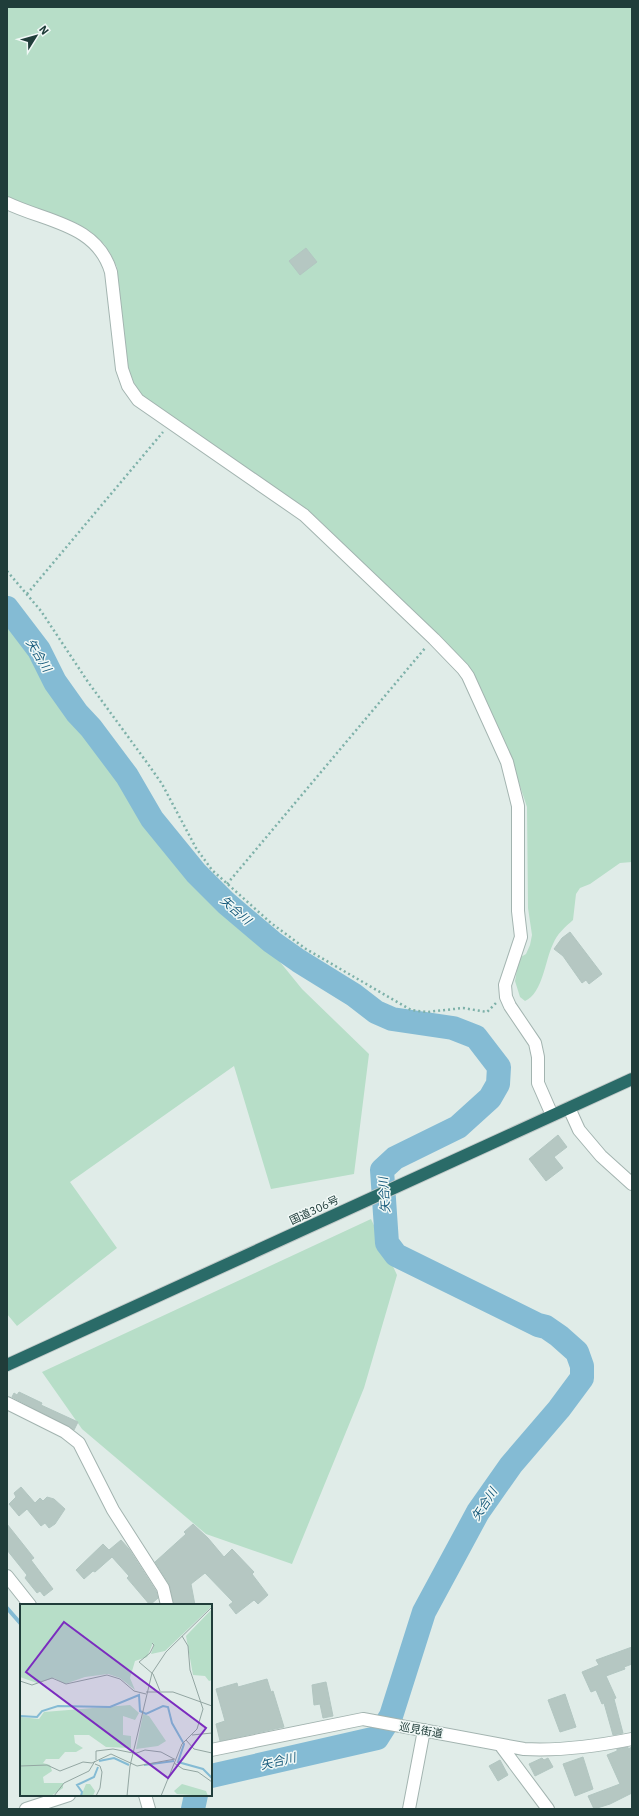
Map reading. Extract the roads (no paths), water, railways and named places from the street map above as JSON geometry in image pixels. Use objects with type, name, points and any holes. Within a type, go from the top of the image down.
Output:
[{"type":"highway","name":"国道306号","points":[[7,1364],[632,1079]]},
{"type":"street","points":[[7,203],[74,229],[90,238],[103,252],[108,261],[111,272],[122,369],[130,389],[138,400],[304,515],[434,639],[468,676],[507,762],[518,806],[518,911],[521,937],[505,985],[506,997],[510,1006],[535,1043],[538,1057],[538,1083],[552,1115]]},
{"type":"street","points":[[569,1108],[579,1130],[601,1156],[632,1184]]},
{"type":"street","points":[[7,1403],[65,1432],[79,1443],[112,1510],[163,1588],[167,1604]]},
{"type":"street","points":[[7,1576],[29,1604]]},
{"type":"street","name":"巡見街道","points":[[212,1750],[363,1719],[501,1746],[540,1750],[606,1744],[632,1739]]},
{"type":"street","points":[[409,1809],[424,1730]]},
{"type":"street","points":[[501,1746],[548,1809]]},
{"type":"street","points":[[26,1809],[66,1796]]},
{"type":"street","points":[[145,1796],[150,1809]]},
{"type":"waterway","name":"矢合川","points":[[7,608],[39,650],[55,682],[77,713],[91,728],[127,776],[152,819],[196,873],[226,903],[272,942],[299,961],[354,995],[376,1012],[392,1019],[453,1028],[476,1037],[499,1067],[498,1084],[490,1098],[458,1127],[395,1158],[382,1170],[387,1243],[396,1255],[538,1325],[546,1327],[577,1352],[582,1366],[582,1378],[559,1409],[511,1465],[478,1512],[424,1612],[391,1716],[377,1738],[212,1776]]},
{"type":"waterway","points":[[7,1608],[20,1623]]},
{"type":"waterway","name":"矢合川","points":[[193,1809],[196,1796]]}]
